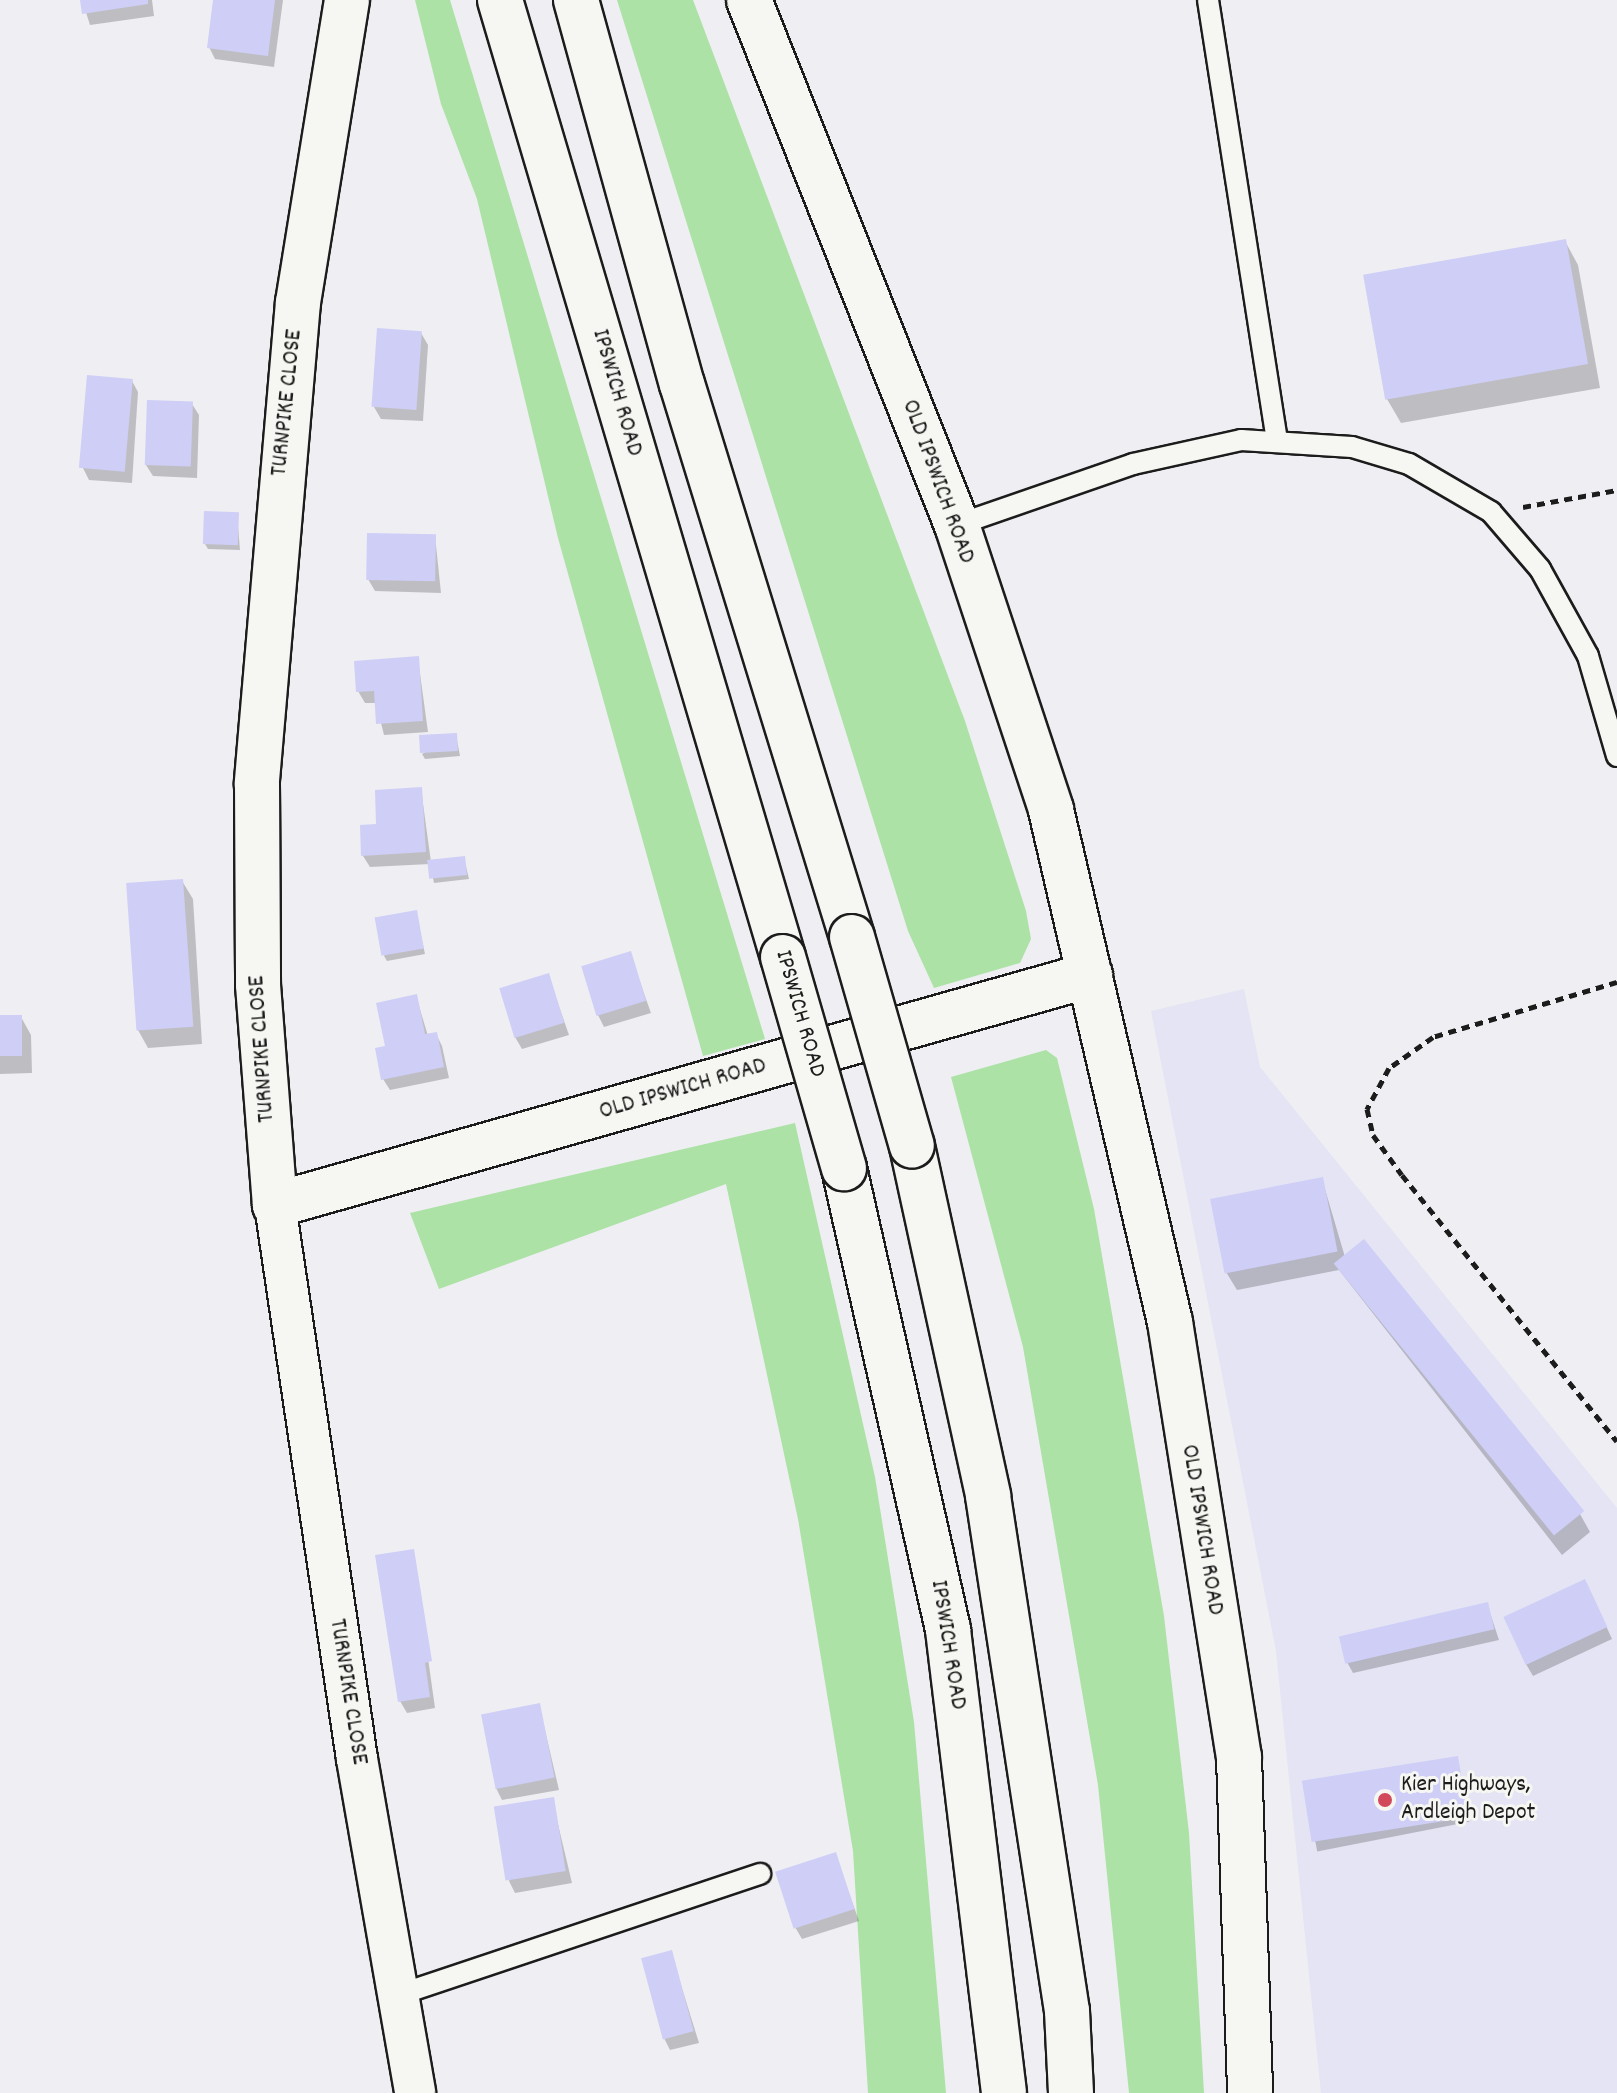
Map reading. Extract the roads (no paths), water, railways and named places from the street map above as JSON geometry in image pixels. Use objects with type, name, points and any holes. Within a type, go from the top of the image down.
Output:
[{"type":"main road","name":"TURNPIKE CLOSE","points":[[275,1205],[258,985],[258,769],[298,302],[347,0]]},
{"type":"main road","name":"IPSWICH ROAD","points":[[500,0],[844,1168],[948,1630],[1003,2072],[992,2093]]},
{"type":"main road","points":[[576,0],[682,384],[852,937],[912,1146],[988,1496],[1067,2011],[1071,2093]]},
{"type":"main road","name":"OLD IPSWICH ROAD","points":[[749,0],[957,525],[1051,810],[1170,1322],[1239,1757],[1250,2093]]},
{"type":"main road","name":"OLD IPSWICH ROAD","points":[[275,1205],[1090,975]]},
{"type":"street","name":"TURNPIKE CLOSE","points":[[275,1205],[415,2093]]},
{"type":"lane","points":[[1208,0],[1277,442]]},
{"type":"lane","points":[[957,525],[1133,464],[1241,440],[1352,447],[1409,464],[1491,512],[1540,569],[1588,656],[1617,756]]},
{"type":"lane","points":[[398,1995],[760,1874]]},
{"type":"place","name":"Kier Highways, Ardleigh Depot","points":[[1385,1800]]}]
